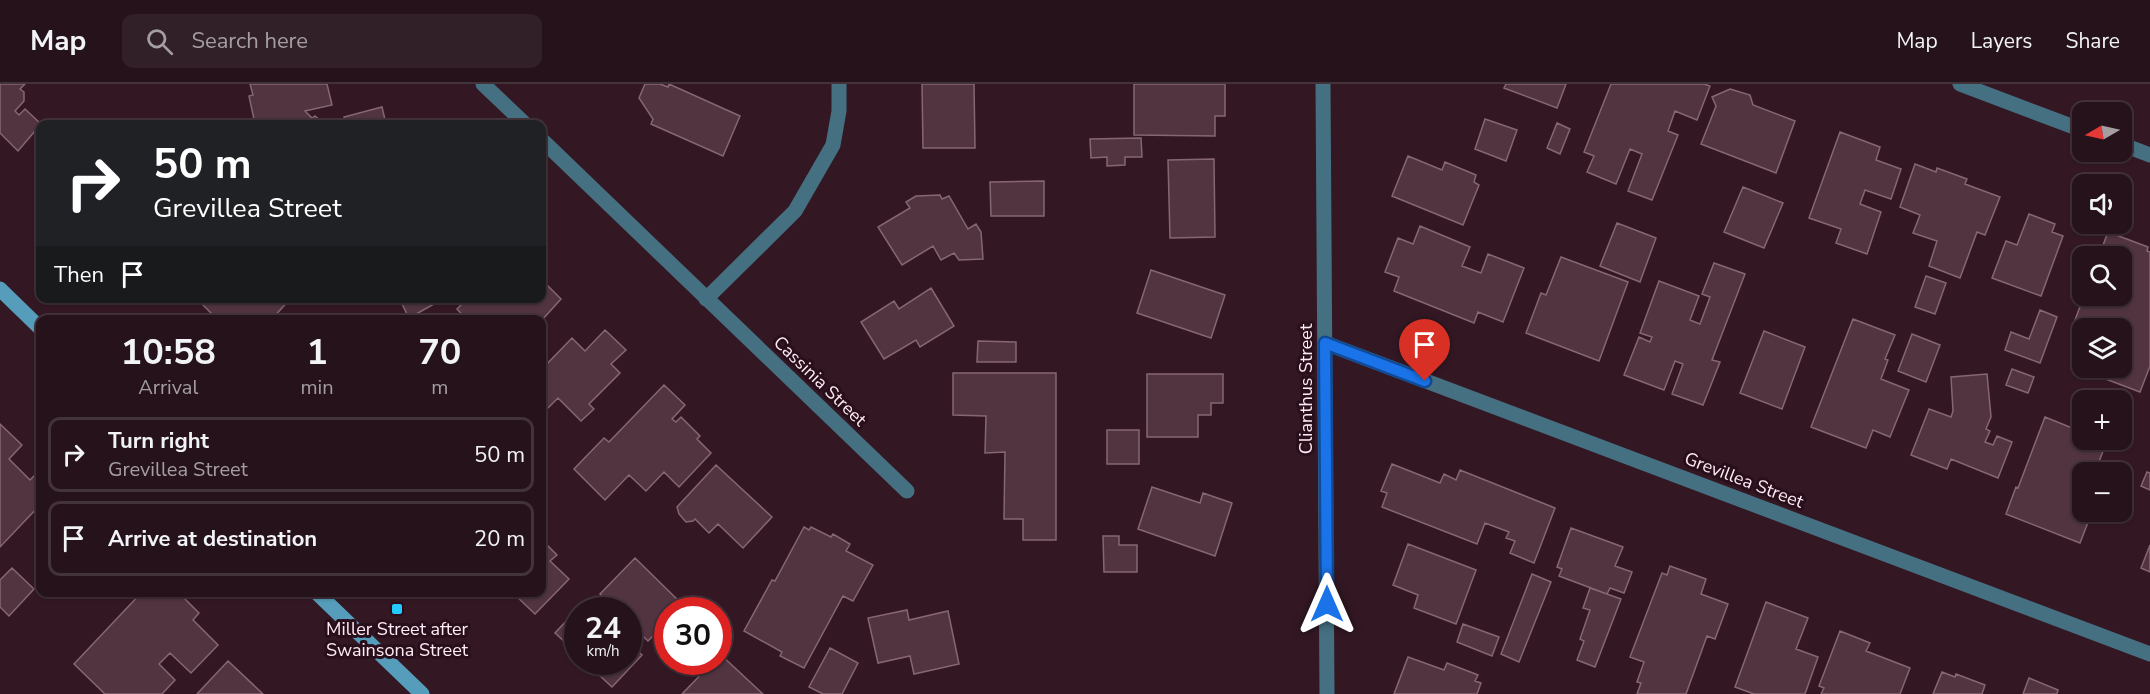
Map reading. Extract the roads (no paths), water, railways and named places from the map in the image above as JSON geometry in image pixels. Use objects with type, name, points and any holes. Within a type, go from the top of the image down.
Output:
[{"type":"street","points":[[483,84],[521,120]]},
{"type":"street","points":[[706,299],[795,211],[833,145],[840,111],[839,84]]},
{"type":"street","name":"Clianthus Street","points":[[1323,84],[1327,694]]},
{"type":"street","points":[[1960,84],[2072,125]]},
{"type":"street","name":"Cassinia Street","points":[[546,145],[907,491]]},
{"type":"street","points":[[2132,148],[2150,155]]},
{"type":"street","points":[[0,289],[36,324]]},
{"type":"street","name":"Grevillea Street","points":[[1325,343],[2150,654]]},
{"type":"street","points":[[321,597],[422,694]]},
{"type":"place","name":"Miller Street after Swainsona Street","points":[[397,609]]}]
